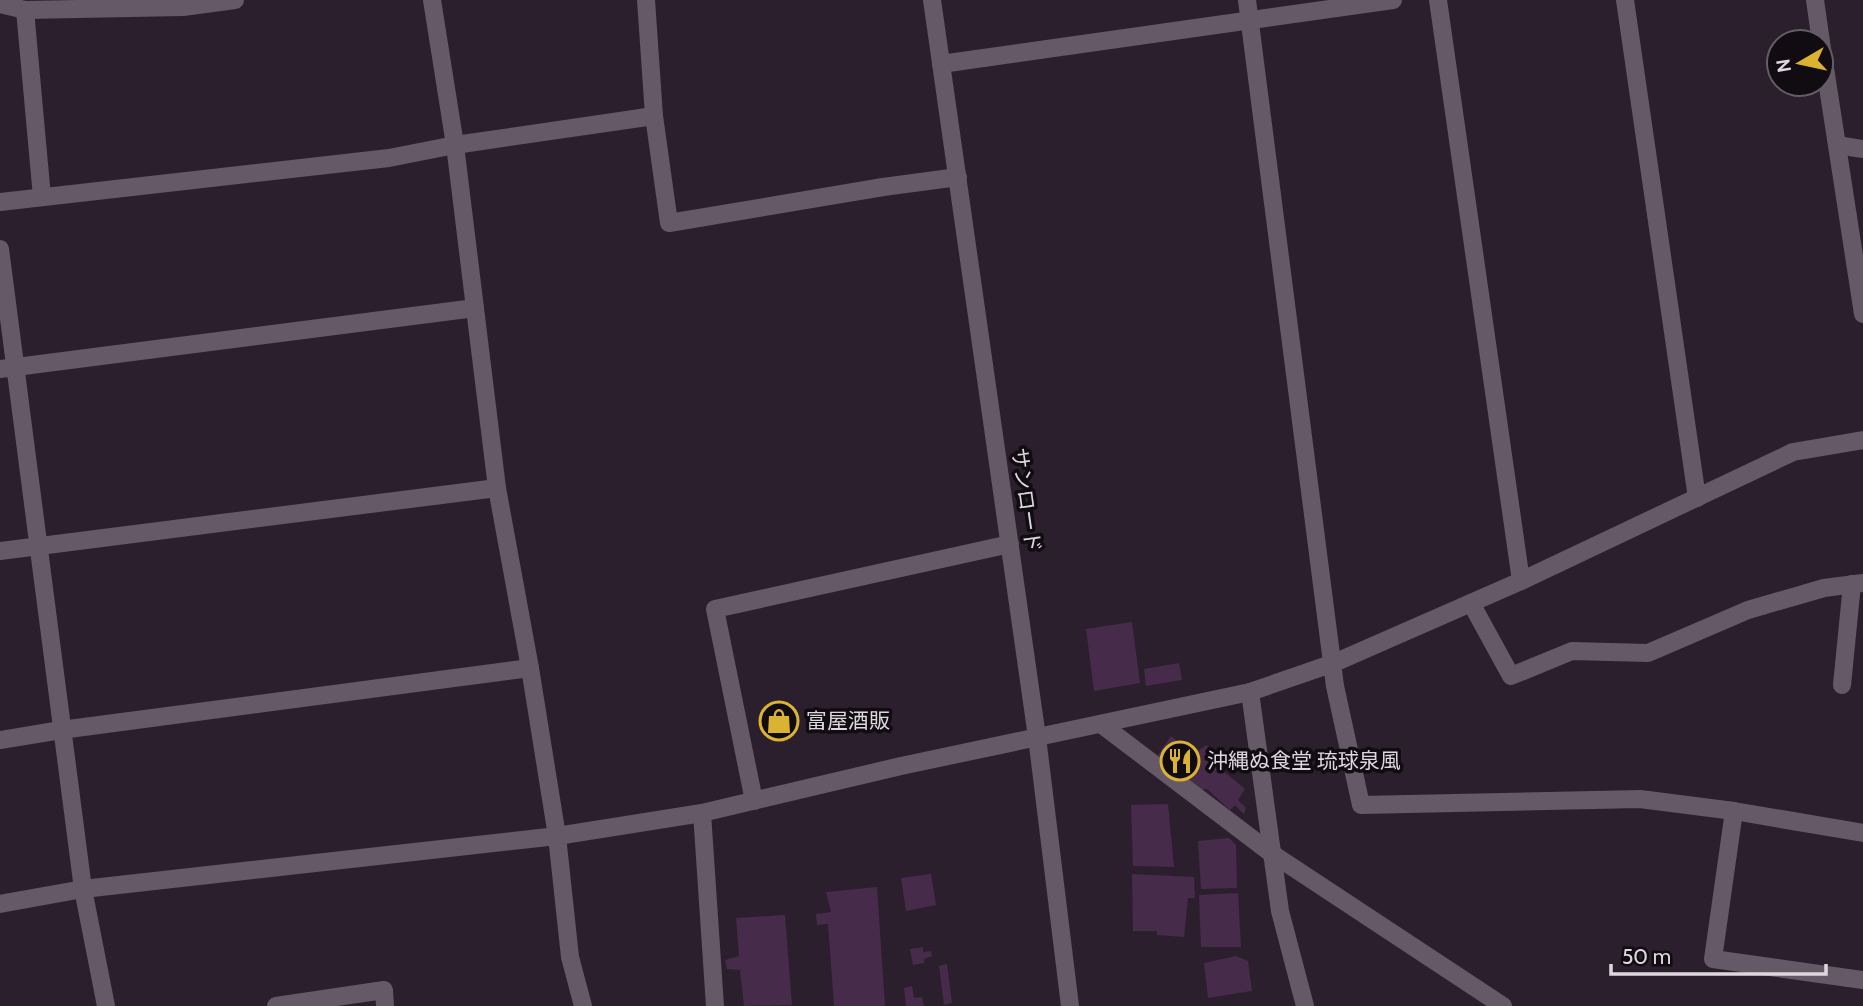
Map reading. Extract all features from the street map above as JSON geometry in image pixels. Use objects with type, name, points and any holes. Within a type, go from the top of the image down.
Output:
[{"type":"street","points":[[0,4],[25,9],[183,7],[235,0]]},
{"type":"street","points":[[432,0],[455,145],[497,488],[557,836],[570,957],[583,1006]]},
{"type":"street","points":[[646,0],[654,116],[669,223],[958,177]]},
{"type":"street","name":"サンロード","points":[[932,0],[1037,737],[1070,1006]]},
{"type":"street","points":[[1247,0],[1335,686],[1361,804],[1640,799],[1734,811],[1863,833]]},
{"type":"street","points":[[941,64],[1393,0]]},
{"type":"street","points":[[1438,0],[1521,581]]},
{"type":"street","points":[[1625,0],[1698,498]]},
{"type":"street","points":[[1815,0],[1819,28]]},
{"type":"street","points":[[25,9],[41,197]]},
{"type":"street","points":[[1830,98],[1863,314]]},
{"type":"street","points":[[0,202],[389,158],[455,145],[654,116]]},
{"type":"street","points":[[1837,145],[1863,149]]},
{"type":"street","points":[[0,249],[7,368],[37,546],[83,889],[106,1006]]},
{"type":"street","points":[[7,368],[475,308]]},
{"type":"street","points":[[0,904],[83,889],[557,836],[702,813],[1037,737],[1251,692],[1334,663],[1521,581],[1793,453],[1863,440]]},
{"type":"street","points":[[0,551],[497,488]]},
{"type":"street","points":[[754,801],[715,609],[1010,544]]},
{"type":"street","points":[[1471,603],[1511,676],[1572,651],[1648,653],[1748,610],[1824,588],[1858,584],[1842,685]]},
{"type":"street","points":[[0,740],[530,668]]},
{"type":"street","points":[[1251,692],[1280,911],[1305,1006]]},
{"type":"street","points":[[1101,724],[1271,853],[1503,1006]]},
{"type":"street","points":[[1734,811],[1713,960],[1863,980]]},
{"type":"street","points":[[702,813],[715,1006]]},
{"type":"street","points":[[276,1006],[384,990],[385,1006]]},
{"type":"building","points":[[1132,622],[1140,683],[1094,691],[1086,629]]},
{"type":"building","points":[[1179,663],[1182,680],[1146,686],[1144,669]]},
{"type":"building","points":[[1171,736],[1194,754],[1206,745],[1220,756],[1216,765],[1245,789],[1238,800],[1246,808],[1244,814],[1235,805],[1230,810],[1207,789],[1201,790],[1157,757]]},
{"type":"building","points":[[1168,804],[1174,867],[1133,866],[1131,805]]},
{"type":"building","points":[[1229,838],[1236,845],[1237,888],[1201,889],[1198,841]]},
{"type":"building","points":[[931,874],[936,905],[906,911],[901,878]]},
{"type":"building","points":[[1132,874],[1194,877],[1195,898],[1188,898],[1184,937],[1157,935],[1157,931],[1133,931]]},
{"type":"building","points":[[877,887],[885,1006],[834,1006],[828,924],[817,925],[816,914],[831,912],[826,892]]},
{"type":"building","points":[[1238,893],[1241,947],[1201,947],[1199,895]]},
{"type":"building","points":[[785,915],[792,1005],[744,1006],[740,970],[727,969],[725,960],[739,956],[736,918]]},
{"type":"building","points":[[923,947],[923,952],[931,951],[932,956],[924,959],[924,963],[913,965],[910,949]]},
{"type":"building","points":[[1236,956],[1248,961],[1252,991],[1208,998],[1204,963]]},
{"type":"building","points":[[947,964],[952,1003],[944,1005],[939,966]]},
{"type":"building","points":[[912,986],[914,998],[922,997],[924,1006],[906,1006],[904,988]]},
{"type":"place","name":"富屋酒販","points":[[779,721]]},
{"type":"place","name":"沖縄ぬ食堂 琉球泉風","points":[[1180,761]]}]
